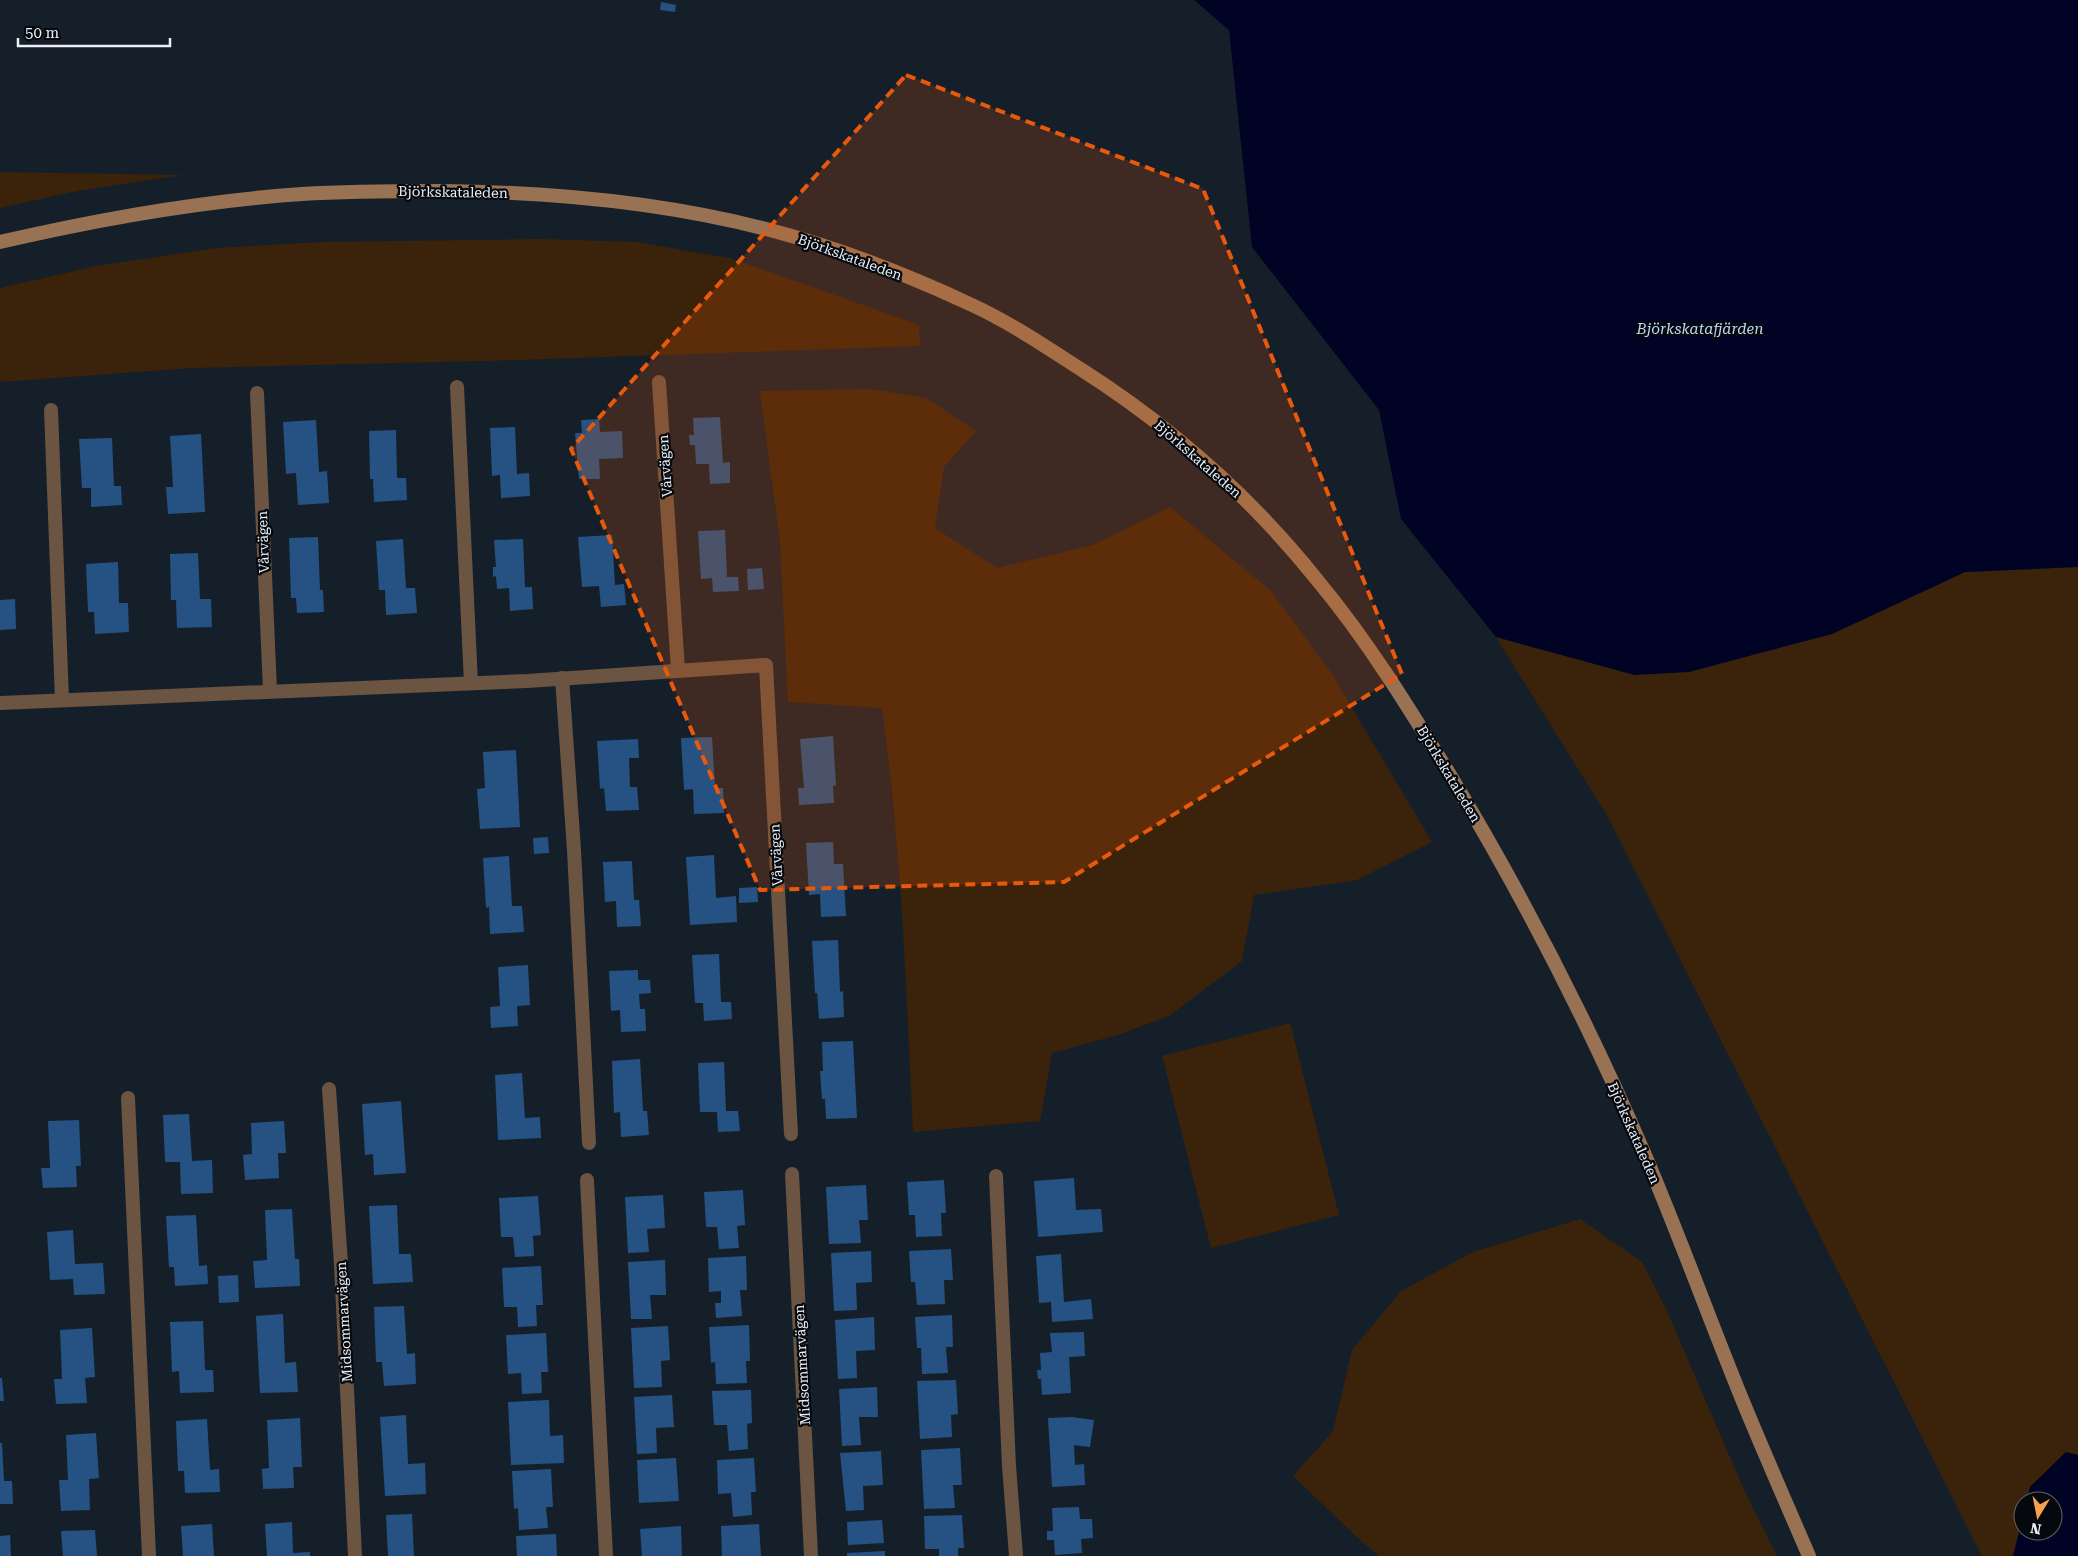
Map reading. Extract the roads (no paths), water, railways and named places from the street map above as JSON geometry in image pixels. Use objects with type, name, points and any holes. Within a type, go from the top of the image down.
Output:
[{"type":"main road","name":"Björkskataleden","points":[[0,242],[77,224],[175,208],[303,194],[481,192],[626,203],[685,211],[773,231],[890,270],[976,307],[1033,338],[1117,392],[1204,461],[1283,539],[1320,583],[1361,637],[1411,711],[1488,838],[1560,972],[1645,1154],[1744,1404],[1808,1556]]},
{"type":"street","name":"Vårvägen","points":[[659,382],[678,670]]},
{"type":"street","points":[[457,387],[470,683]]},
{"type":"street","name":"Vårvägen","points":[[257,393],[270,690]]},
{"type":"street","points":[[51,410],[62,700]]},
{"type":"street","name":"Vårvägen","points":[[0,703],[270,690],[470,683],[766,665],[791,1134]]},
{"type":"street","points":[[562,678],[574,850],[589,1143]]},
{"type":"street","name":"Midsommarvägen","points":[[330,1088],[341,1264],[355,1556]]},
{"type":"street","points":[[128,1098],[149,1556]]},
{"type":"street","name":"Midsommarvägen","points":[[792,1174],[811,1556]]},
{"type":"street","points":[[996,1176],[1009,1466],[1016,1556]]},
{"type":"street","points":[[587,1180],[606,1556]]},
{"type":"water","name":"Björkskatafjärden","points":[[1194,0],[2078,0],[2078,567],[1965,572],[1832,634],[1689,672],[1635,675],[1496,637],[1401,519],[1379,410],[1252,247],[1229,30]]},
{"type":"water","points":[[2066,1452],[2078,1455],[2078,1556],[2013,1556],[2017,1541],[2063,1541],[2063,1491],[2029,1491],[2030,1487]]}]
